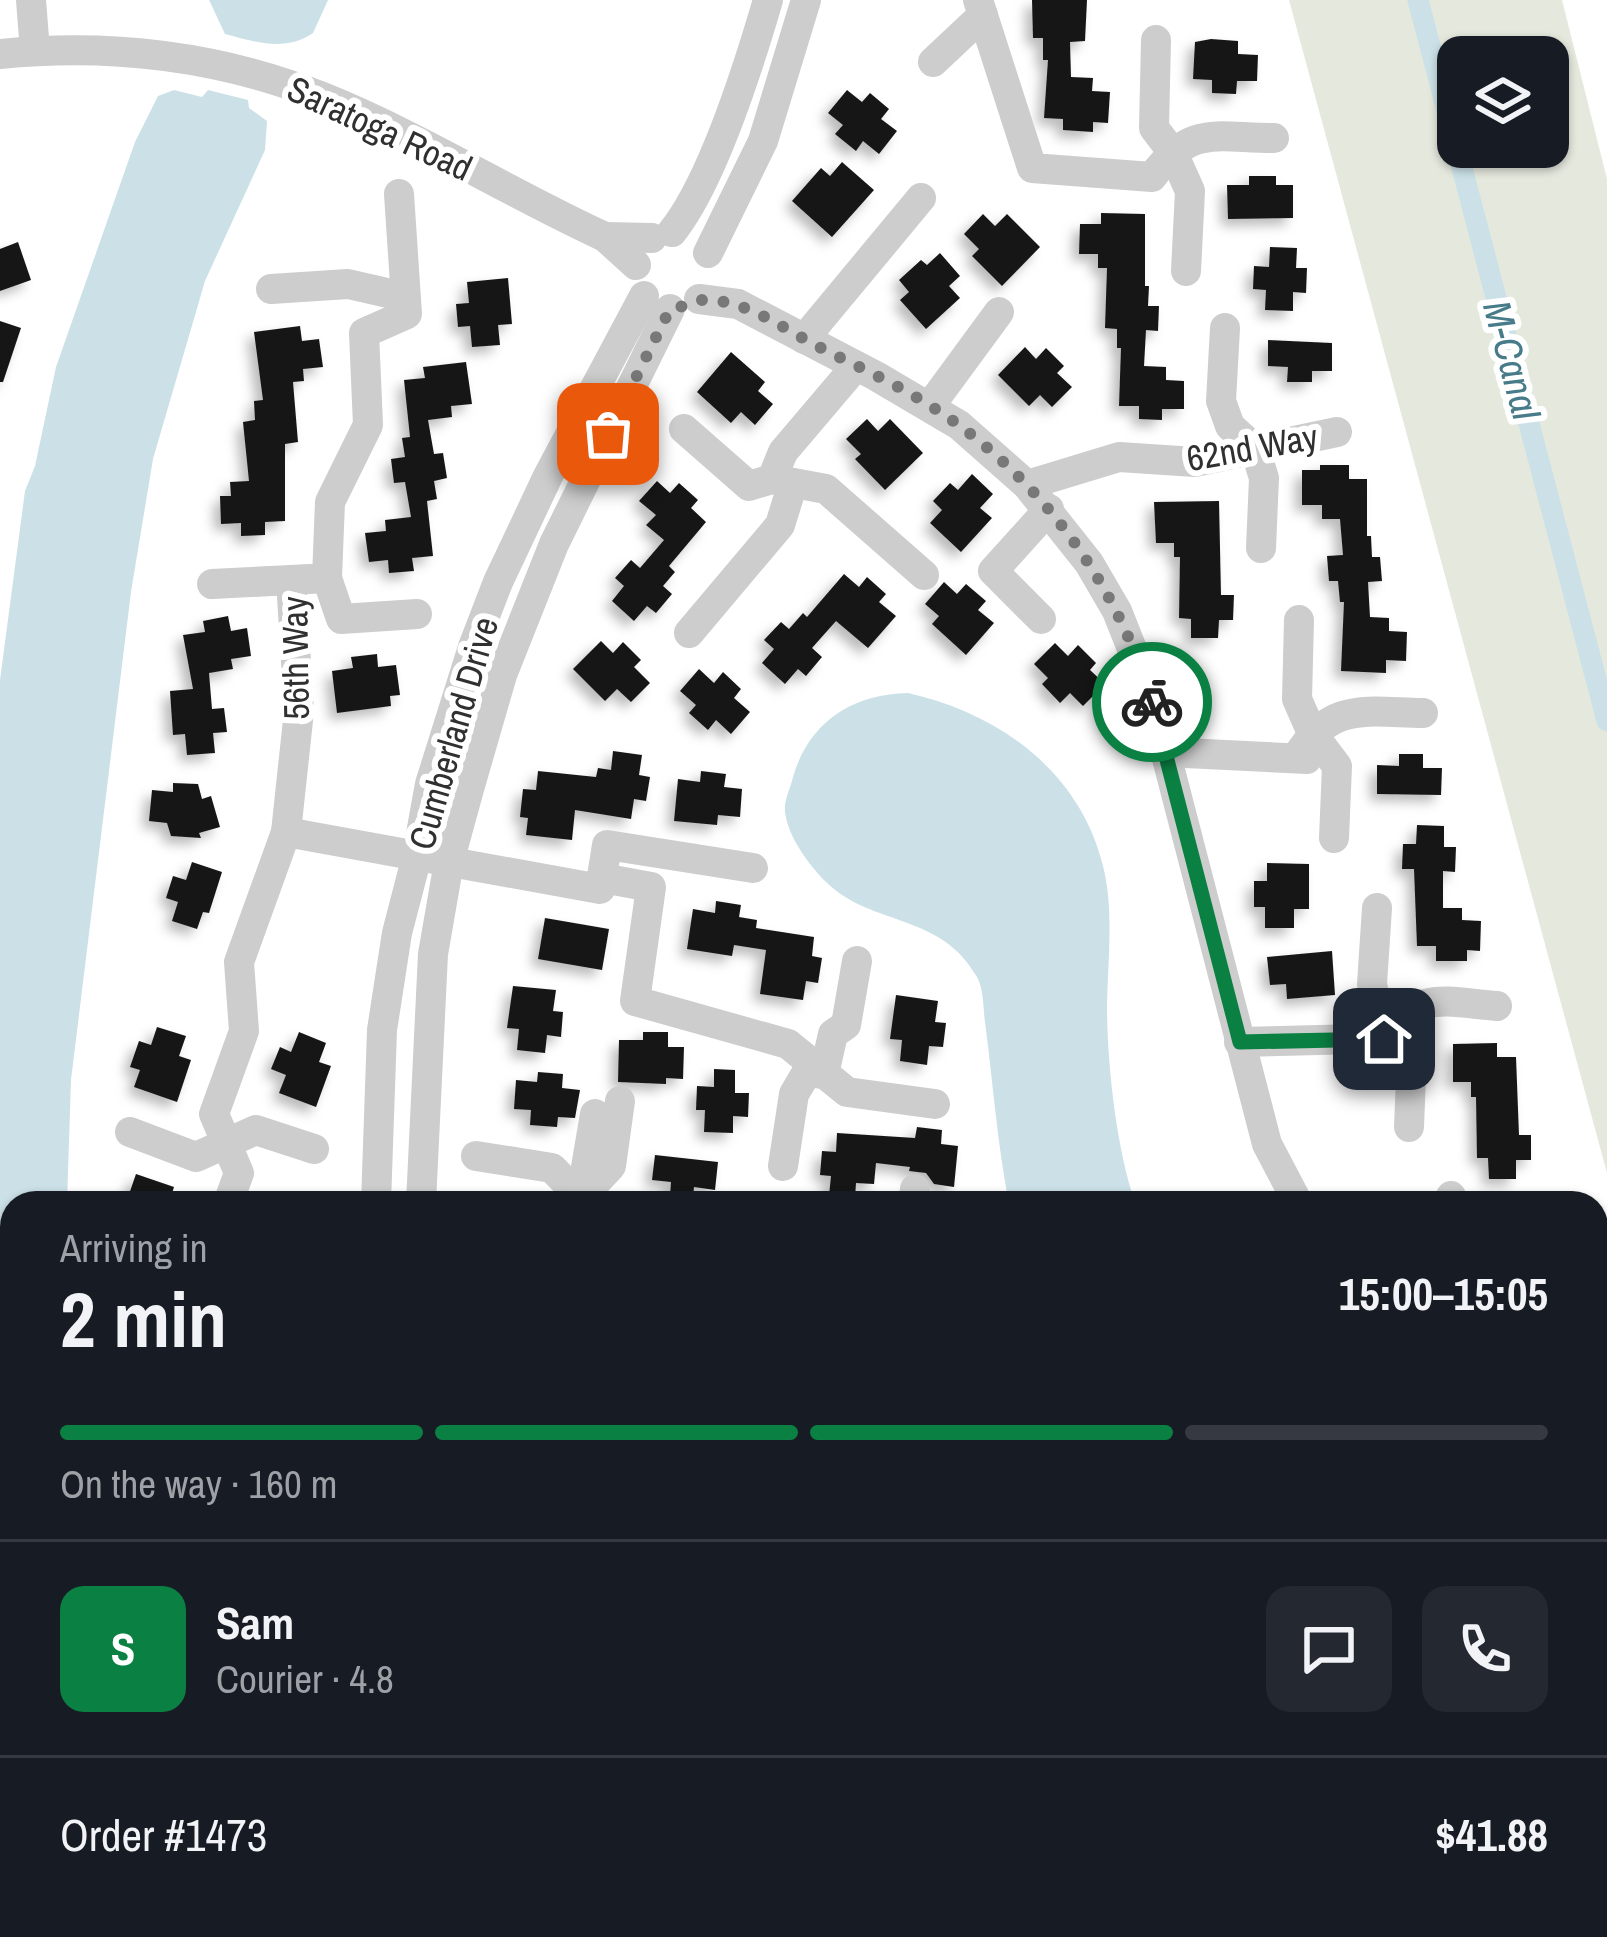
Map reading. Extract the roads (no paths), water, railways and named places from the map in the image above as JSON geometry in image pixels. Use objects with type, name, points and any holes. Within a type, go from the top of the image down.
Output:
[{"type":"street","points":[[31,0],[35,51]]},
{"type":"street","points":[[768,0],[691,208],[644,245],[635,265],[638,286],[671,301],[738,304],[930,406],[1027,484],[1089,563],[1139,662],[1267,1144],[1292,1191]]},
{"type":"street","name":"Cumberland Drive","points":[[376,1191],[382,1030],[397,933],[430,784],[473,647],[548,476],[671,301],[708,287],[710,261],[763,141],[806,0]]},
{"type":"street","points":[[933,62],[980,8]]},
{"type":"street","points":[[980,8],[1032,168],[1152,177],[1194,138],[1274,138]]},
{"type":"street","points":[[1156,40],[1154,128],[1173,153],[1190,191],[1186,271]]},
{"type":"street","name":"Saratoga Road","points":[[0,54],[155,54],[272,79],[363,115],[605,237],[635,265]]},
{"type":"street","points":[[271,289],[348,284],[405,297],[399,194]]},
{"type":"street","points":[[804,339],[921,198]]},
{"type":"street","points":[[662,235],[693,237],[738,304]]},
{"type":"street","name":"Saratoga Road","points":[[605,237],[662,235]]},
{"type":"street","name":"56th Way","points":[[232,1191],[239,1173],[214,1114],[244,1031],[239,962],[286,832],[299,711],[291,580],[326,578],[330,502],[368,424],[364,333],[406,314],[405,297]]},
{"type":"street","name":"Cumberland Drive","points":[[422,1191],[431,972],[449,862],[502,675],[554,544],[671,301]]},
{"type":"street","points":[[930,406],[999,312]]},
{"type":"street","points":[[1225,328],[1221,401],[1230,426],[1255,449],[1264,478],[1262,548]]},
{"type":"street","points":[[689,634],[781,525],[783,452],[856,366]]},
{"type":"street","points":[[684,429],[749,485],[782,481],[826,489],[924,575]]},
{"type":"street","name":"62nd Way","points":[[1027,484],[1118,457],[1195,462],[1337,432]]},
{"type":"street","points":[[1041,619],[993,571],[1049,509]]},
{"type":"street","points":[[326,578],[341,619],[417,614]]},
{"type":"street","points":[[212,584],[291,580]]},
{"type":"street","points":[[1299,620],[1297,700],[1305,750]]},
{"type":"street","points":[[1305,750],[1348,712],[1423,713]]},
{"type":"street","points":[[1165,752],[1305,750],[1337,766],[1334,838]]},
{"type":"street","points":[[286,832],[600,889],[607,845],[753,868]]},
{"type":"street","points":[[602,878],[650,886],[635,1001],[788,1044],[847,1092],[934,1104]]},
{"type":"street","points":[[1377,908],[1372,984],[1384,1039]]},
{"type":"street","points":[[824,1074],[833,1034],[846,1025],[857,961]]},
{"type":"street","points":[[1384,1039],[1398,1016],[1424,1001],[1497,1006]]},
{"type":"street","points":[[1240,1042],[1397,1038],[1412,1053],[1409,1127]]},
{"type":"street","points":[[783,1166],[794,1094],[807,1072],[824,1074]]},
{"type":"street","points":[[583,1191],[608,1108]]},
{"type":"street","points":[[130,1132],[196,1157],[256,1130],[314,1150]]},
{"type":"street","points":[[476,1156],[552,1168],[572,1191]]},
{"type":"water","points":[[209,0],[328,0],[313,33],[281,44],[225,34]]},
{"type":"water","points":[[174,90],[202,97],[208,90],[248,100],[249,108],[267,121],[265,150],[205,281],[153,459],[131,592],[71,1080],[67,1191],[0,1191],[0,680],[25,491],[35,466],[56,367],[135,142],[158,96]]},
{"type":"water","points":[[908,693],[941,702],[1003,731],[1055,775],[1092,832],[1108,899],[1107,1027],[1114,1105],[1132,1191],[1007,1191],[977,977],[944,941],[864,907],[826,882],[790,831],[785,812],[788,795],[810,741],[851,706]]},
{"type":"waterway","name":"M-Canal","points":[[1418,0],[1607,721]]}]
